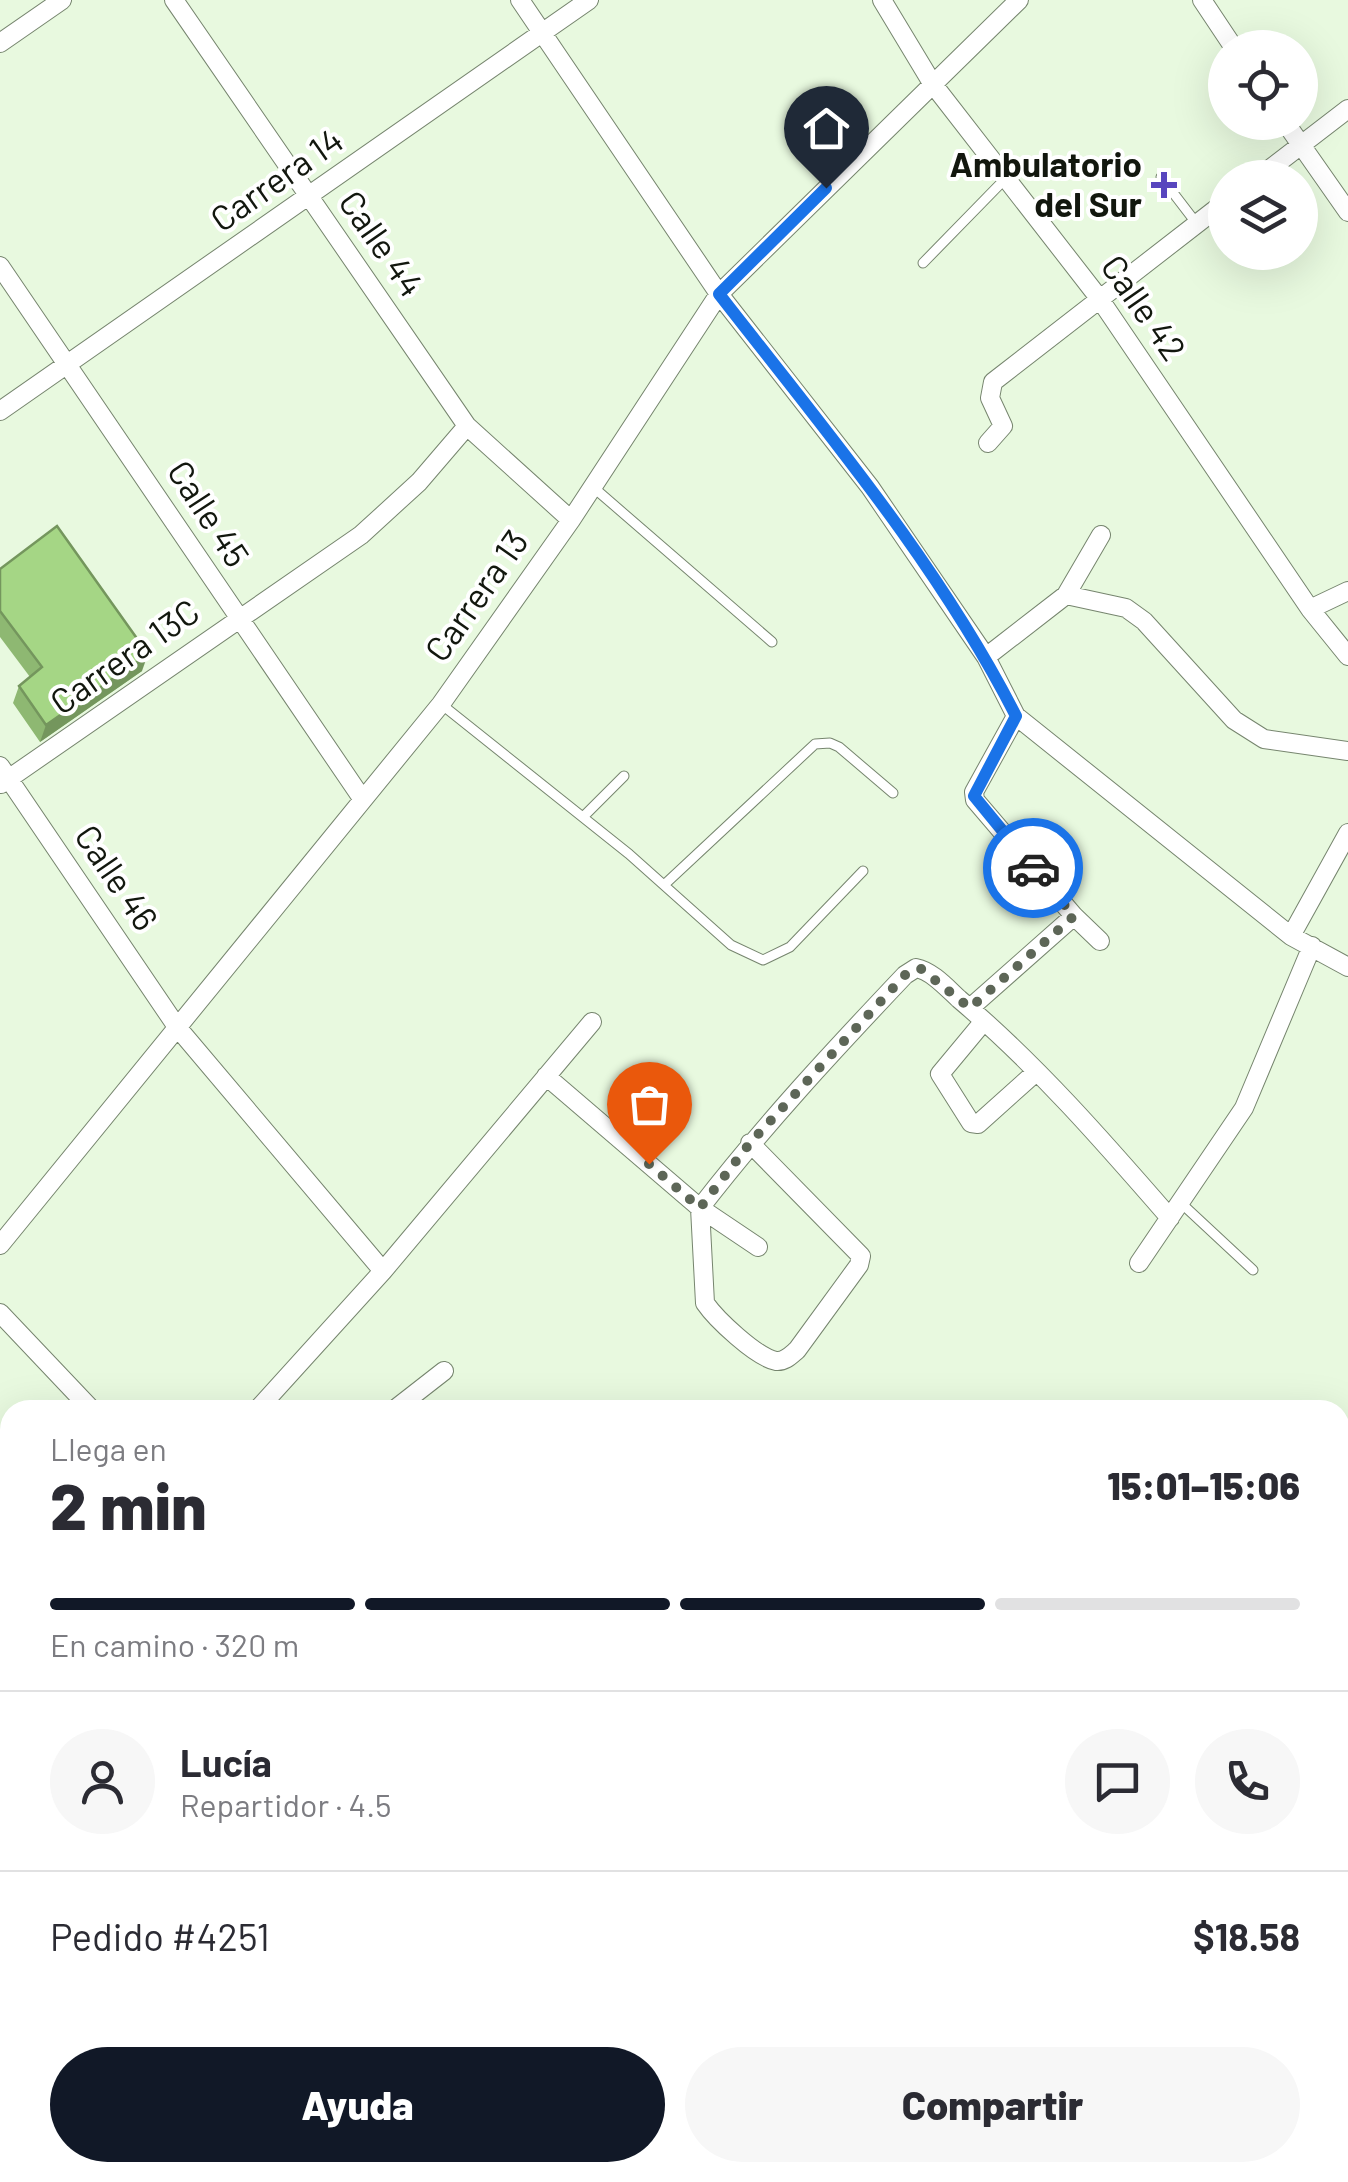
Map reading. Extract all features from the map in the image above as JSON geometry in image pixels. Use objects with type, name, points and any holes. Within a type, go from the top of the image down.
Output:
[{"type":"street","points":[[0,43],[62,0]]},
{"type":"street","name":"Calle 44","points":[[174,0],[467,426],[571,520]]},
{"type":"street","points":[[520,0],[719,294],[870,487],[986,657],[1016,716],[1291,936],[1348,967]]},
{"type":"street","name":"Carrera 14","points":[[0,412],[590,0]]},
{"type":"street","name":"Calle 42","points":[[882,0],[932,82],[1099,298],[1310,609],[1348,656]]},
{"type":"street","name":"Carrera 13","points":[[0,1245],[361,797],[441,704],[571,520],[719,294],[1018,0]]},
{"type":"street","points":[[1202,0],[1222,30]]},
{"type":"street","points":[[1282,160],[1348,110]]},
{"type":"street","points":[[1297,140],[1348,212]]},
{"type":"street","points":[[988,443],[1003,426],[989,393],[994,382],[1208,215]]},
{"type":"street","name":"Calle 45","points":[[0,266],[361,797]]},
{"type":"street","name":"Carrera 13C","points":[[3,776],[361,534],[419,482],[467,426]]},
{"type":"street","points":[[986,657],[1066,595],[1102,535]]},
{"type":"street","points":[[1310,609],[1348,590]]},
{"type":"street","points":[[1066,595],[1126,608],[1135,614],[1234,720],[1264,739],[1348,751]]},
{"type":"street","points":[[1016,716],[974,792],[975,800],[1074,916],[1100,940]]},
{"type":"street","name":"Calle 46","points":[[3,776],[178,1027],[383,1270]]},
{"type":"street","points":[[1291,936],[1348,833]]},
{"type":"street","points":[[1036,1072],[978,1124],[971,1123],[940,1074],[977,1015],[1074,916]]},
{"type":"street","points":[[1139,1263],[1244,1108],[1312,946]]},
{"type":"street","points":[[750,1143],[860,1256],[856,1270],[798,1350],[786,1360],[776,1361],[757,1352],[704,1303],[700,1208],[750,1143],[911,971],[926,971],[977,1015],[1176,1210]]},
{"type":"street","points":[[267,1400],[383,1270],[592,1022]]},
{"type":"street","points":[[546,1076],[700,1208],[758,1247]]},
{"type":"street","points":[[0,1313],[83,1400]]},
{"type":"street","points":[[407,1400],[444,1371]]},
{"type":"lane","points":[[1162,177],[1197,224]]},
{"type":"lane","points":[[922,263],[1006,178]]},
{"type":"lane","points":[[593,487],[772,642]]},
{"type":"lane","points":[[441,704],[664,885],[731,946],[749,956],[764,960],[790,947],[863,872]]},
{"type":"lane","points":[[664,885],[815,744],[839,747],[893,793]]},
{"type":"lane","points":[[582,817],[624,776]]},
{"type":"lane","points":[[1176,1210],[1254,1270]]},
{"type":"building","points":[[57,526],[148,654],[46,725],[19,686],[42,667],[0,611],[0,569]]},
{"type":"way so far","points":[[649,1164],[700,1208],[750,1143],[905,975],[916,968],[926,971],[970,1008],[1074,916],[1033,868]]},
{"type":"place","name":"Ambulatorio del Sur","points":[[1164,185]]},
{"type":"route","points":[[826,188],[719,294],[870,487],[986,657],[1016,716],[974,796],[1033,868]]}]
